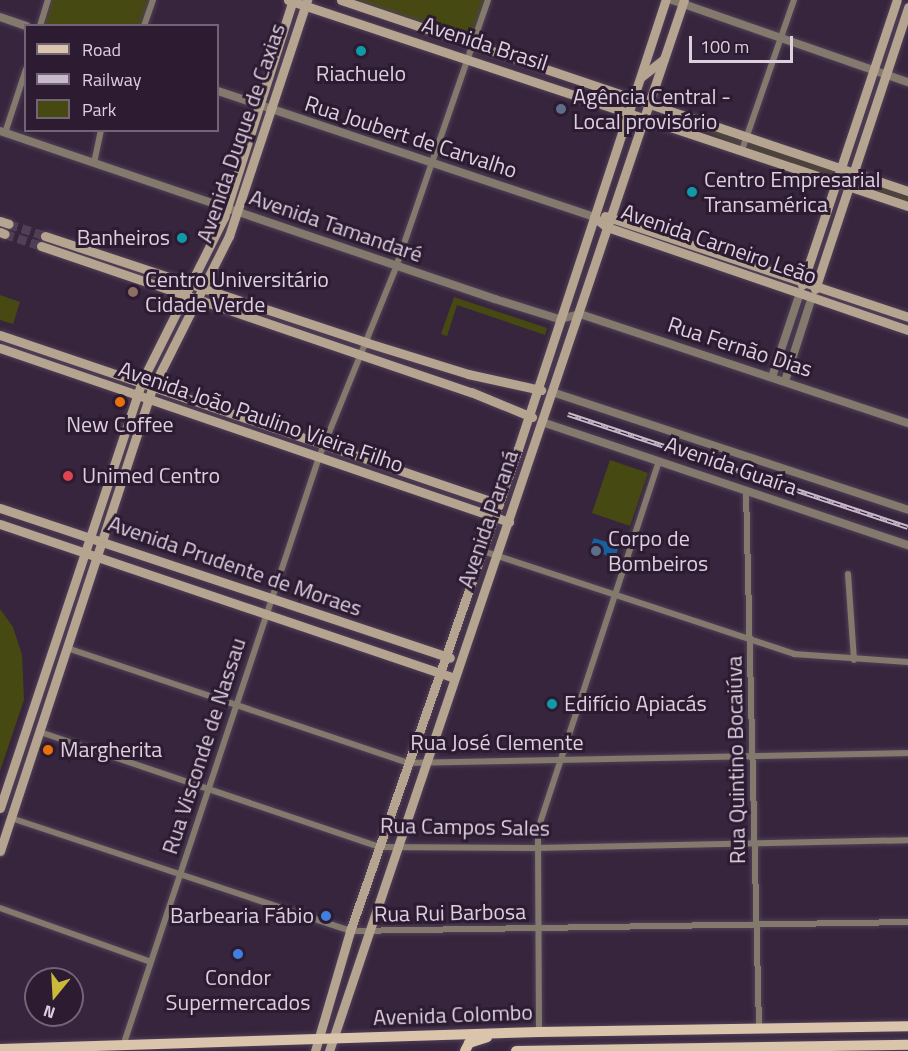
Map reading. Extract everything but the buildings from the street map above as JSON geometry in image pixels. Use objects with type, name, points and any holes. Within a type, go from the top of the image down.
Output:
[{"type":"main road","name":"Avenida Brasil","points":[[341,0],[908,191]]},
{"type":"main road","name":"Avenida Paraná","points":[[315,1051],[315,1039],[350,931],[518,449],[666,0]]},
{"type":"main road","points":[[800,293],[897,0]]},
{"type":"main road","name":"Avenida Brasil","points":[[291,1],[306,3],[468,60],[908,206]]},
{"type":"main road","name":"Avenida Duque de Caxias","points":[[0,808],[141,383],[154,351],[193,285],[227,208],[277,53],[291,1]]},
{"type":"main road","name":"Avenida Paraná","points":[[329,1051],[452,677],[498,556],[683,2]]},
{"type":"main road","name":"Avenida Duque de Caxias","points":[[0,851],[148,400],[177,334],[204,289],[238,211],[306,3]]},
{"type":"main road","points":[[812,297],[908,7]]},
{"type":"main road","points":[[277,53],[282,81]]},
{"type":"main road","points":[[641,77],[664,59]]},
{"type":"main road","points":[[240,169],[258,150]]},
{"type":"main road","points":[[606,182],[626,172]]},
{"type":"main road","name":"Avenida Carneiro Leão","points":[[594,217],[611,216],[908,317]]},
{"type":"main road","name":"Avenida Carneiro Leão","points":[[594,217],[607,227],[908,330]]},
{"type":"main road","points":[[45,236],[368,343],[537,390],[552,392]]},
{"type":"main road","points":[[41,246],[363,355],[542,422]]},
{"type":"main road","points":[[211,247],[214,266]]},
{"type":"main road","points":[[582,252],[591,276]]},
{"type":"main road","points":[[879,321],[883,309]]},
{"type":"main road","points":[[154,351],[177,334]]},
{"type":"main road","name":"Avenida João Paulino Vieira Filho","points":[[0,335],[499,504]]},
{"type":"main road","name":"Avenida João Paulino Vieira Filho","points":[[0,348],[509,522]]},
{"type":"main road","points":[[546,360],[566,351]]},
{"type":"main road","points":[[518,449],[526,468]]},
{"type":"main road","name":"Avenida Prudente de Moraes","points":[[0,508],[458,661]]},
{"type":"main road","name":"Avenida Prudente de Moraes","points":[[0,524],[452,677]]},
{"type":"main road","points":[[475,574],[481,599]]},
{"type":"main road","points":[[431,697],[439,720]]},
{"type":"main road","points":[[389,819],[409,806]]},
{"type":"main road","points":[[374,865],[382,889]]},
{"type":"main road","points":[[322,1017],[338,1021]]},
{"type":"main road","name":"Avenida Colombo","points":[[0,1049],[123,1047],[498,1033],[908,1026]]},
{"type":"main road","points":[[781,1048],[823,1040],[828,1028]]},
{"type":"main road","points":[[603,1049],[637,1042],[640,1030]]},
{"type":"main road","points":[[654,1048],[661,1036],[681,1030]]},
{"type":"main road","points":[[465,1051],[469,1043],[498,1033]]},
{"type":"main road","name":"Avenida Colombo","points":[[516,1051],[654,1048],[756,1050],[908,1044]]},
{"type":"street","points":[[41,24],[48,0]]},
{"type":"street","points":[[145,24],[153,0]]},
{"type":"street","name":"Rua Visconde de Nassau","points":[[123,1047],[319,457],[368,343],[433,164],[488,0]]},
{"type":"street","points":[[672,0],[908,82]]},
{"type":"street","points":[[742,150],[794,0]]},
{"type":"street","points":[[0,17],[24,25]]},
{"type":"street","points":[[2,132],[24,74]]},
{"type":"street","name":"Rua Joubert de Carvalho","points":[[219,91],[594,217]]},
{"type":"street","name":"Avenida Tamandaré","points":[[2,132],[396,267],[559,319]]},
{"type":"street","points":[[94,163],[101,132]]},
{"type":"street","points":[[772,377],[800,293]]},
{"type":"street","points":[[785,381],[812,297]]},
{"type":"street","points":[[559,319],[580,314]]},
{"type":"street","name":"Rua Fernão Dias","points":[[580,314],[908,423]]},
{"type":"street","points":[[552,392],[908,510]]},
{"type":"street","name":"Avenida Guaíra","points":[[542,422],[908,545]]},
{"type":"street","points":[[539,1032],[536,848],[557,762],[658,461]]},
{"type":"street","name":"Rua Quintino Bocaiúva","points":[[746,490],[759,1028]]},
{"type":"street","points":[[483,551],[751,641],[807,657],[908,662]]},
{"type":"street","points":[[848,574],[854,660]]},
{"type":"street","name":"Rua José Clemente","points":[[68,648],[408,763],[557,762],[908,753]]},
{"type":"street","name":"Rua Campos Sales","points":[[40,732],[380,847],[395,849],[908,840]]},
{"type":"street","name":"Rua Rui Barbosa","points":[[11,818],[350,931],[367,933],[908,922]]},
{"type":"street","points":[[0,908],[151,962]]},
{"type":"green space","points":[[48,0],[153,0],[144,24],[41,24]]},
{"type":"green space","points":[[341,0],[488,0],[473,44]]},
{"type":"green space","points":[[649,107],[840,171],[838,179],[743,147]]},
{"type":"green space","points":[[853,175],[908,193],[908,203],[850,183]]},
{"type":"green space","points":[[0,295],[20,302],[13,324],[0,320]]},
{"type":"green space","points":[[454,297],[547,328],[545,335],[457,305],[447,336],[441,334]]},
{"type":"green space","points":[[610,460],[648,473],[630,526],[592,513]]},
{"type":"green space","points":[[0,609],[13,627],[22,655],[24,700],[0,771]]},
{"type":"water","points":[[594,538],[619,546],[615,558],[589,550]]},
{"type":"tunnel","points":[[9,224],[45,236]]},
{"type":"tunnel","points":[[5,234],[41,246]]},
{"type":"railway","points":[[568,414],[908,527]]},
{"type":"place","name":"Riachuelo","points":[[361,51]]},
{"type":"place","name":"Agência Central - Local provisório","points":[[561,109]]},
{"type":"place","name":"Centro Empresarial Transamérica","points":[[692,192]]},
{"type":"place","name":"Banheiros","points":[[182,238]]},
{"type":"place","name":"Centro Universitário Cidade Verde","points":[[133,292]]},
{"type":"place","name":"New Coffee","points":[[120,402]]},
{"type":"place","name":"Unimed Centro","points":[[68,476]]},
{"type":"place","name":"Corpo de Bombeiros","points":[[596,551]]},
{"type":"place","name":"Edifício Apiacás","points":[[552,704]]},
{"type":"place","name":"Margherita","points":[[48,750]]},
{"type":"place","name":"Barbearia Fábio","points":[[326,916]]},
{"type":"place","name":"Condor Supermercados","points":[[238,954]]}]
